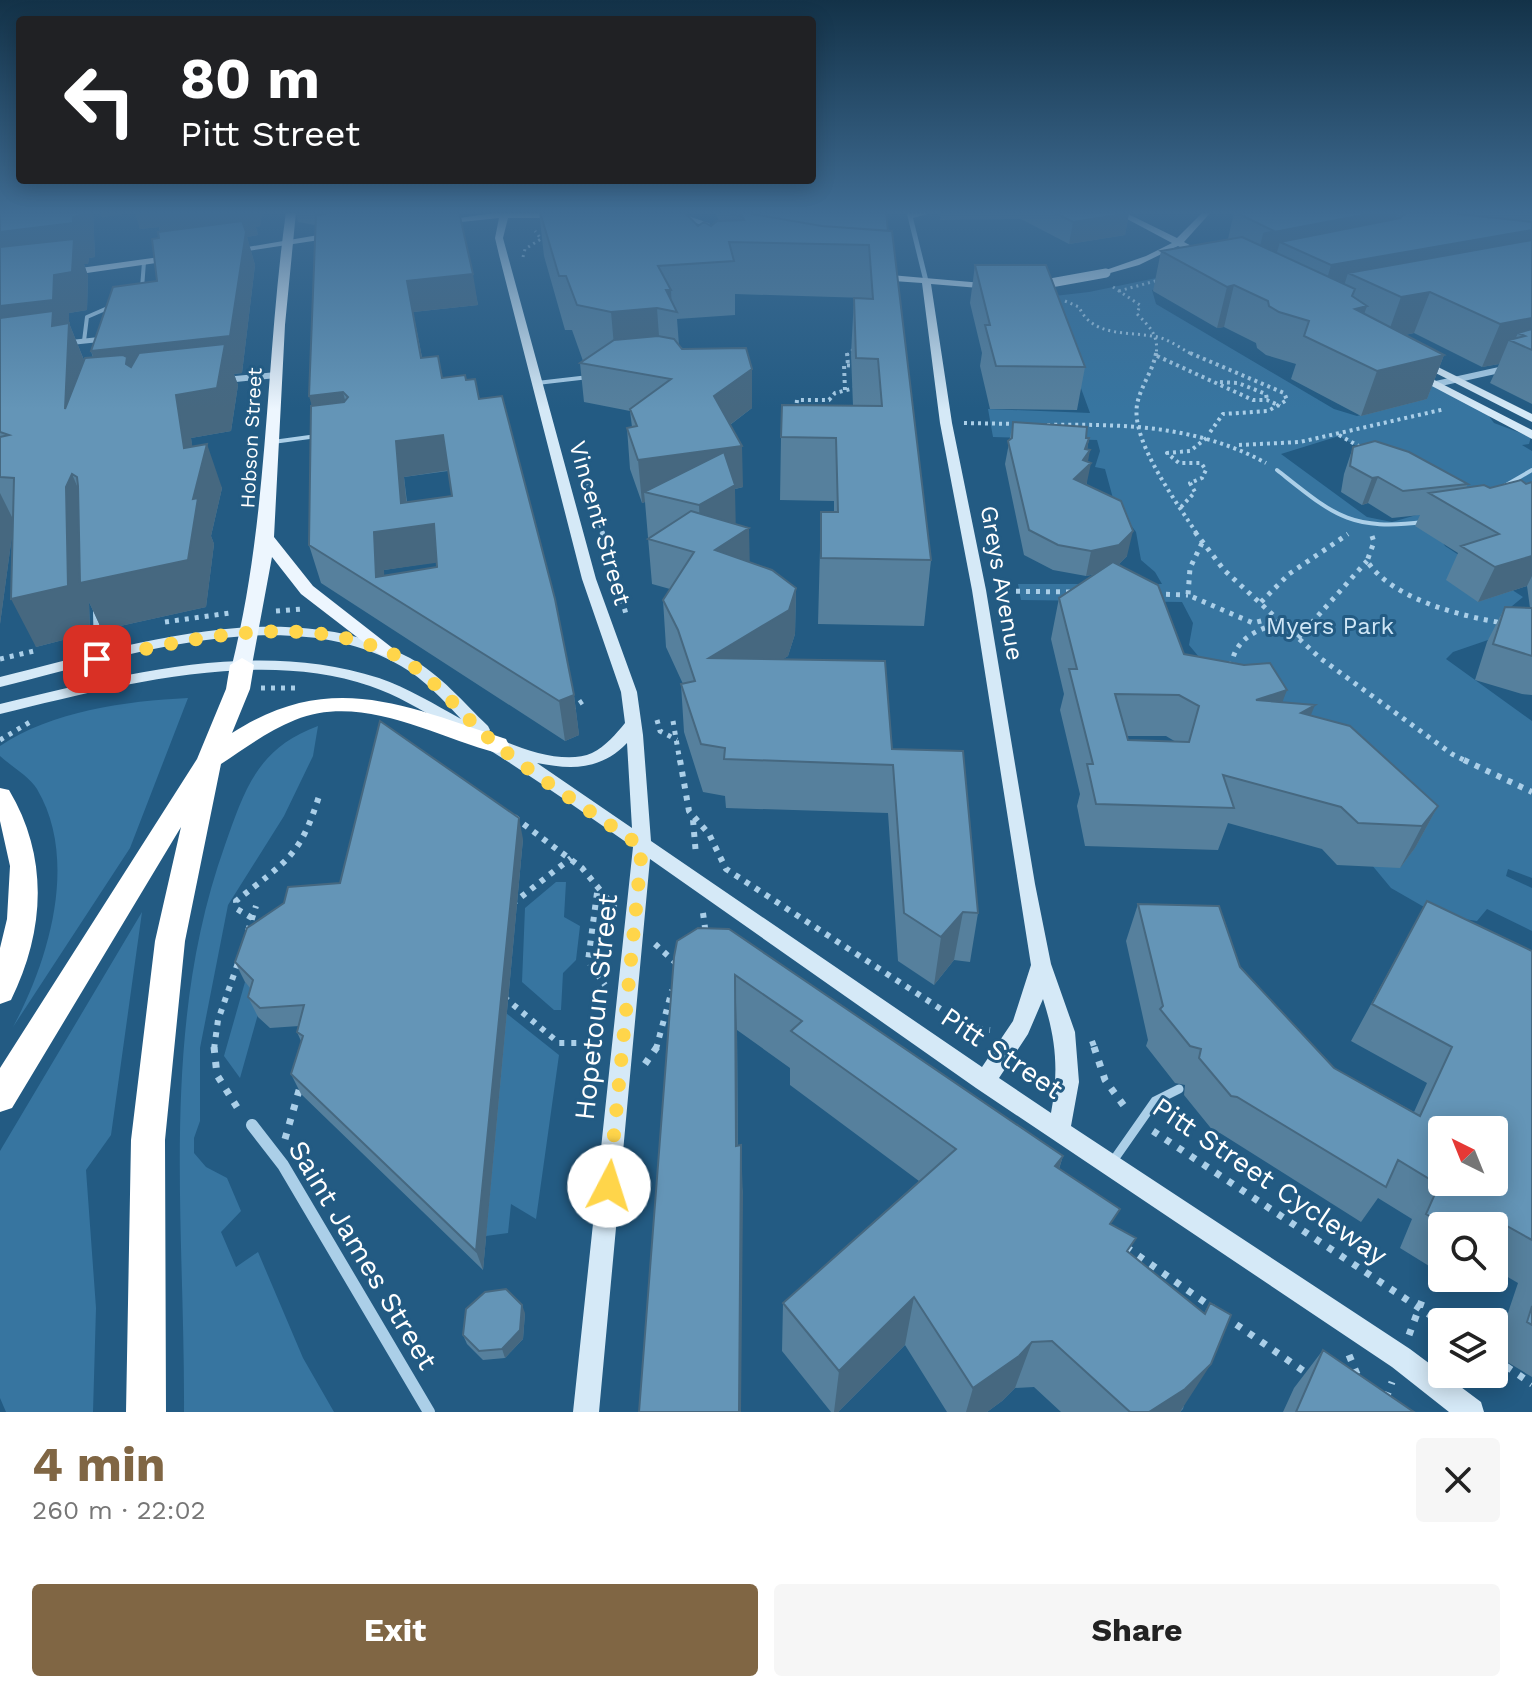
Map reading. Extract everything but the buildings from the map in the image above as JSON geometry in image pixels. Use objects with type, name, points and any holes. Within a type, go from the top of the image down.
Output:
[{"type":"highway","points":[[3,1092],[209,760],[238,689],[242,665]]},
{"type":"highway","points":[[146,1412],[148,1140],[170,941],[209,760],[283,714],[326,702],[372,706],[502,748]]},
{"type":"highway","points":[[0,797],[18,827],[23,853],[21,918],[0,991]]},
{"type":"main road","name":"Hobson Street","points":[[242,665],[268,540],[283,278]]},
{"type":"main road","name":"Vincent Street","points":[[509,278],[589,579],[629,692],[642,847]]},
{"type":"main road","points":[[891,278],[1007,286]]},
{"type":"main road","points":[[1031,285],[1079,278]]},
{"type":"main road","name":"Greys Avenue","points":[[926,281],[946,423],[979,590],[1041,964],[1058,1009],[1067,1058],[1068,1082],[1059,1131]]},
{"type":"main road","points":[[1401,352],[1532,419]]},
{"type":"main road","points":[[1405,367],[1532,435]]},
{"type":"main road","points":[[268,540],[307,590],[386,650]]},
{"type":"main road","name":"Pitt Street","points":[[0,682],[178,642],[251,633],[304,632],[386,650],[425,676],[502,748]]},
{"type":"main road","name":"Pitt Street","points":[[0,709],[129,678],[242,665],[306,667],[374,682],[404,694],[502,748],[984,1081],[1401,1358],[1471,1412]]},
{"type":"main road","points":[[502,748],[561,763],[595,761],[617,746],[633,724]]},
{"type":"main road","name":"Hopetoun Street","points":[[586,1412],[642,847]]},
{"type":"main road","name":"Greys Avenue","points":[[984,1081],[1022,1032],[1032,1007],[1041,964]]},
{"type":"street","points":[[56,345],[100,339],[110,343]]},
{"type":"street","points":[[1436,384],[1514,366]]},
{"type":"street","points":[[216,381],[276,375]]},
{"type":"street","name":"Saint James Street","points":[[252,1125],[279,1160],[429,1412]]},
{"type":"lane","points":[[140,295],[142,278]]},
{"type":"lane","points":[[84,341],[87,317],[114,306]]},
{"type":"lane","points":[[537,383],[593,376]]},
{"type":"lane","points":[[272,442],[328,435]]},
{"type":"lane","points":[[1277,470],[1332,513],[1360,526],[1390,527],[1437,520]]},
{"type":"lane","points":[[1496,492],[1513,478],[1532,470]]},
{"type":"lane","points":[[95,609],[97,659]]},
{"type":"lane","points":[[1110,1166],[1155,1101],[1179,1089]]},
{"type":"path","points":[[1129,286],[1160,281]]},
{"type":"path","points":[[1115,287],[1140,305],[1137,314],[1154,331],[1153,336],[1158,343],[1157,356],[1137,404],[1137,423],[1154,465],[1202,543],[1224,570],[1261,602],[1279,624],[1320,658],[1452,754],[1532,792]]},
{"type":"path","points":[[1056,301],[1070,301],[1079,307],[1086,322],[1097,328],[1153,336],[1284,393],[1287,400],[1281,406],[1268,411],[1223,414],[1209,435],[1190,451],[1167,453],[1179,463],[1201,463],[1206,470],[1202,478],[1190,483],[1195,492],[1181,507]]},
{"type":"path","points":[[848,365],[849,350],[865,347]]},
{"type":"path","points":[[1157,356],[1220,382],[1233,381],[1245,385],[1266,394],[1267,400]]},
{"type":"path","points":[[844,376],[866,369],[844,365],[844,376],[845,390]]},
{"type":"path","points":[[844,376],[856,378]]},
{"type":"path","points":[[1220,382],[1221,386],[1253,400],[1267,400],[1281,406]]},
{"type":"path","points":[[805,416],[796,415],[797,400],[829,400],[831,395],[859,387]]},
{"type":"path","points":[[1238,445],[1300,442],[1457,406]]},
{"type":"path","points":[[980,424],[1137,423],[1209,435],[1238,445],[1277,470]]},
{"type":"path","points":[[572,431],[627,617]]},
{"type":"path","points":[[1339,434],[1366,450]]},
{"type":"path","points":[[1261,602],[1318,552],[1360,526],[1374,542],[1367,561],[1298,638]]},
{"type":"path","points":[[1188,595],[1190,568],[1202,543]]},
{"type":"path","points":[[1367,561],[1378,578],[1410,596],[1472,618],[1516,624]]},
{"type":"path","points":[[979,590],[1085,593]]},
{"type":"path","points":[[1146,594],[1188,595],[1253,623],[1273,618]]},
{"type":"path","points":[[1231,680],[1232,656],[1254,629],[1279,624]]},
{"type":"path","points":[[279,688],[298,688]]},
{"type":"path","points":[[570,710],[587,698]]},
{"type":"path","points":[[0,740],[39,717]]},
{"type":"path","points":[[656,718],[660,731],[677,740]]},
{"type":"path","points":[[689,719],[674,724],[692,828]]},
{"type":"path","points":[[252,918],[237,909],[236,901],[293,856],[307,835],[320,793]]},
{"type":"path","points":[[508,813],[571,858],[593,880],[597,892],[588,961]]},
{"type":"path","points":[[693,820],[711,836],[714,854],[726,869],[816,930],[970,1028],[983,1032],[1000,1028]]},
{"type":"path","points":[[512,904],[571,858]]},
{"type":"path","points":[[597,892],[606,901]]},
{"type":"path","points":[[252,1125],[222,1094],[212,1059],[213,1041],[256,906]]},
{"type":"path","points":[[675,962],[689,974]]},
{"type":"path","points":[[664,1040],[667,1004],[679,982]]},
{"type":"path","points":[[504,997],[559,1043],[578,1043]]},
{"type":"path","name":"Pitt Street Cycleway","points":[[1089,1031],[1105,1080],[1140,1121],[1428,1314]]},
{"type":"path","points":[[279,1160],[301,1082]]},
{"type":"path","points":[[1122,1244],[1320,1383]]},
{"type":"path","points":[[1508,1368],[1532,1384]]},
{"type":"path","points":[[1347,1383],[1361,1383]]},
{"type":"path","points":[[1373,1392],[1394,1406]]},
{"type":"green space","name":"Myers Park","points":[[1157,278],[1204,278],[1208,279],[1152,290],[1156,304],[1334,409],[1357,416],[1427,398],[1397,376],[1463,395],[1485,411],[1494,423],[1531,437],[1529,444],[1522,445],[1532,451],[1532,482],[1439,536],[1445,546],[1523,597],[1500,616],[1520,629],[1453,652],[1446,659],[1532,721],[1532,878],[1508,869],[1506,876],[1532,888],[1532,931],[1487,909],[1477,921],[1438,915],[1391,888],[1189,645],[1193,623],[1182,602],[1021,600],[1018,584],[1162,584],[1155,572],[1141,560],[1136,532],[1114,502],[1105,469],[1095,467],[1100,451],[1097,440],[993,437],[988,409],[1090,413],[1078,380],[1037,298],[1089,292]],"holes":[[[1339,436],[1455,504],[1392,522],[1367,517],[1281,454]]]},
{"type":"green space","points":[[188,698],[130,848],[13,1027],[38,972],[47,941],[54,910],[56,847],[50,817],[37,789],[0,756],[0,746],[20,734],[66,716],[115,705]]},
{"type":"green space","points":[[318,726],[313,756],[284,816],[228,905],[200,1048],[200,1121],[194,1138],[194,1153],[206,1167],[227,1178],[241,1211],[221,1232],[236,1267],[258,1252],[303,1358],[334,1412],[184,1412],[180,1126],[183,1055],[191,984],[204,915],[232,824],[256,772],[281,746]]},
{"type":"green space","points":[[556,882],[566,882],[564,917],[580,926],[576,960],[563,973],[561,1010],[554,1010],[522,982],[525,908]]},
{"type":"green space","points":[[142,912],[111,1135],[86,1170],[96,1308],[93,1412],[6,1412],[0,1398],[0,1151]]},
{"type":"green space","points":[[245,982],[262,1000],[240,1078],[224,1056]]},
{"type":"green space","points":[[506,1013],[559,1055],[536,1219],[511,1204],[508,1233],[486,1236]]},
{"type":"route","points":[[97,659],[178,642],[251,633],[304,632],[386,650],[425,676],[497,745],[642,847],[609,1186]]}]
